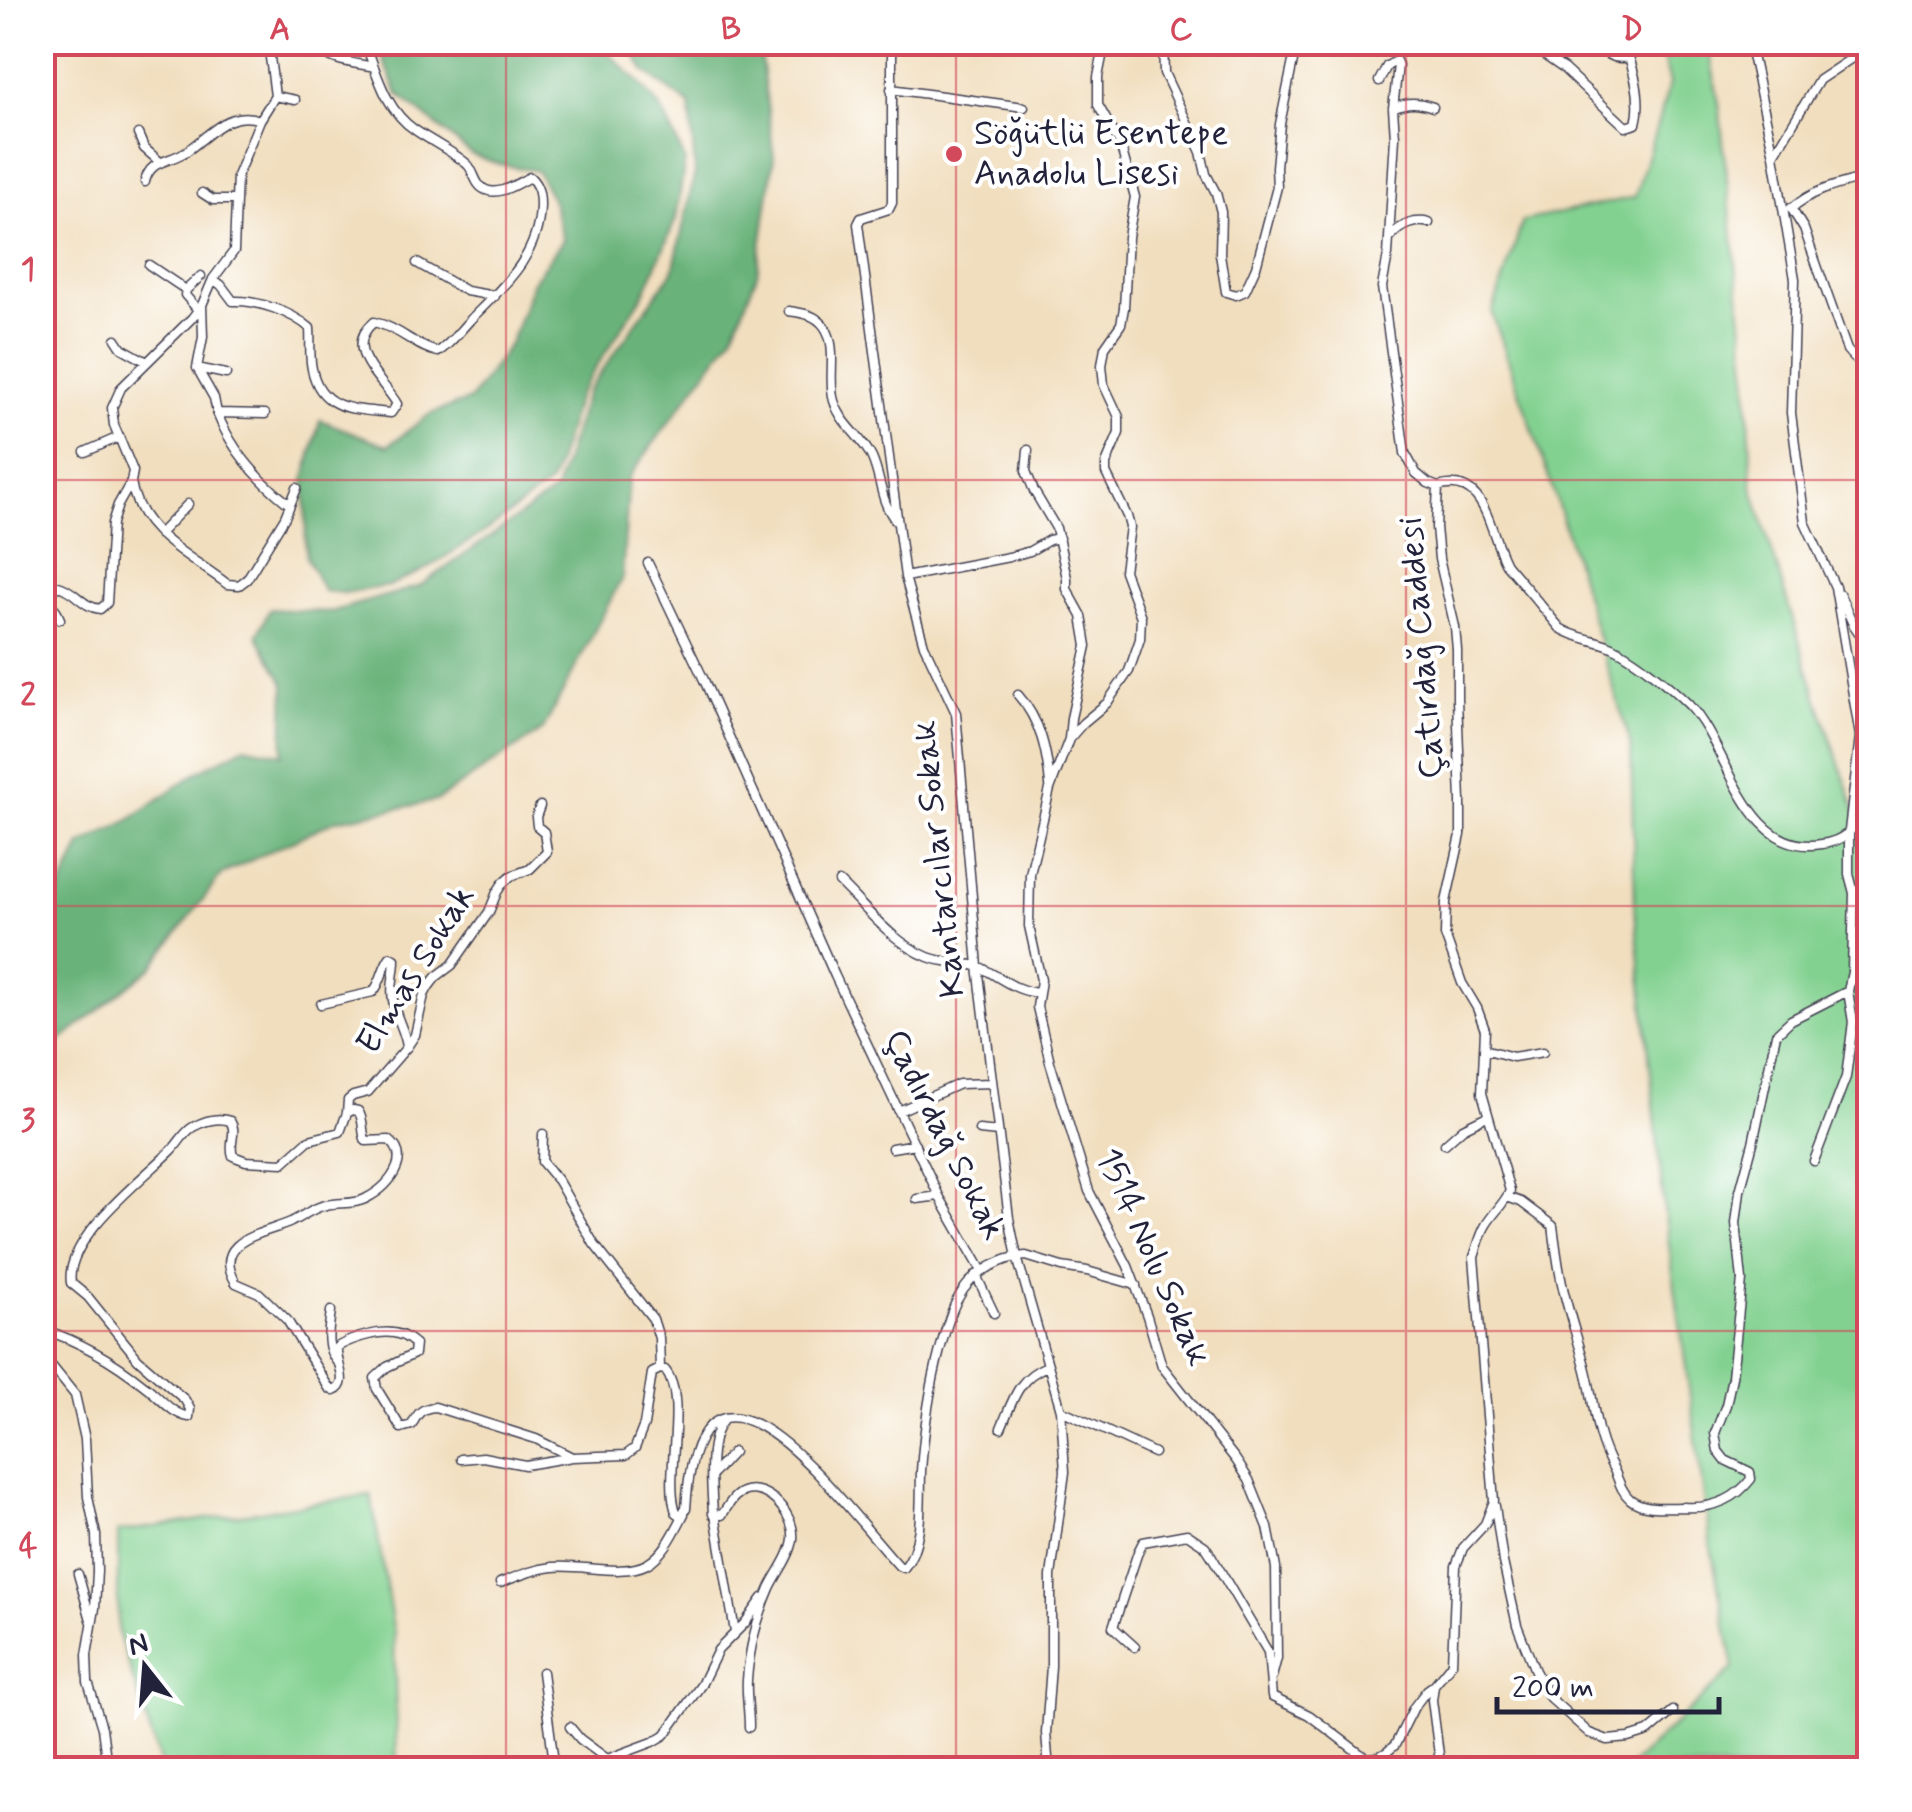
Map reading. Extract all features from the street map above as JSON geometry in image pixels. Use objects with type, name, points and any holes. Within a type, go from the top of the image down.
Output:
[{"type":"street","points":[[164,42],[171,49],[182,51],[198,48],[203,42]]},
{"type":"street","points":[[60,619],[43,598],[58,586],[68,588],[90,608],[100,610],[107,603],[112,523],[133,471],[114,425],[112,408],[121,388],[200,307],[213,279],[234,251],[238,176],[260,120],[275,96],[268,42]]},
{"type":"street","points":[[213,279],[233,301],[253,302],[310,328],[312,368],[324,395],[332,402],[340,407],[391,413],[396,404],[366,360],[361,340],[364,330],[374,322],[385,324],[438,352],[510,281],[532,246],[540,216],[538,184],[530,178],[501,190],[487,191],[478,185],[469,166],[402,121],[389,103],[365,42]]},
{"type":"street","points":[[892,42],[891,89],[1024,107]]},
{"type":"street","points":[[1068,739],[1107,703],[1130,670],[1140,638],[1141,617],[1124,571],[1130,528],[1106,473],[1119,434],[1119,417],[1102,376],[1102,365],[1104,348],[1120,324],[1124,308],[1128,236],[1135,197],[1120,144],[1098,104],[1098,77],[1105,42]]},
{"type":"street","points":[[1163,42],[1164,73],[1216,192],[1221,212],[1222,274],[1226,292],[1236,295],[1245,291],[1262,247],[1276,187],[1284,103],[1298,42]]},
{"type":"street","points":[[1525,42],[1564,68],[1626,127],[1636,124],[1639,114],[1630,42]]},
{"type":"street","points":[[1596,42],[1608,55],[1630,57]]},
{"type":"street","points":[[1748,42],[1787,212],[1796,278],[1791,414],[1805,522],[1852,624],[1870,649]]},
{"type":"street","points":[[1774,156],[1819,80],[1870,46]]},
{"type":"street","points":[[318,48],[329,57],[374,67]]},
{"type":"street","points":[[1379,81],[1387,66],[1396,61],[1389,240],[1382,287],[1405,453],[1416,473],[1438,487]]},
{"type":"street","name":"Kantarcılar Sokak","points":[[891,89],[892,203],[889,210],[861,218],[858,224],[905,577],[924,645],[956,713],[978,966],[1009,1218],[1016,1256],[1061,1410],[1066,1472],[1051,1576],[1046,1733],[1049,1770]]},
{"type":"street","points":[[275,96],[295,100]]},
{"type":"street","points":[[1394,108],[1418,102],[1432,107]]},
{"type":"street","points":[[145,182],[147,172],[160,162],[185,153],[233,118],[249,116],[260,120]]},
{"type":"street","points":[[138,134],[144,148],[160,162]]},
{"type":"street","points":[[1787,212],[1821,190],[1870,176]]},
{"type":"street","points":[[202,193],[213,200],[235,200]]},
{"type":"street","points":[[1787,212],[1804,229],[1847,350],[1854,358],[1870,358]]},
{"type":"street","points":[[1389,240],[1404,226],[1429,223]]},
{"type":"street","points":[[416,263],[466,292],[495,296]]},
{"type":"street","points":[[149,265],[186,290]]},
{"type":"street","points":[[201,276],[185,296],[200,307],[203,337],[197,368],[214,398],[225,432],[242,458],[290,504]]},
{"type":"street","points":[[789,312],[806,313],[828,332],[835,406],[844,425],[871,456],[887,511],[897,522]]},
{"type":"street","points":[[116,339],[126,351],[147,362]]},
{"type":"street","points":[[197,368],[226,374]]},
{"type":"street","points":[[217,413],[265,414]]},
{"type":"street","points":[[85,452],[119,436]]},
{"type":"street","name":"1514 Nolu Sokak","points":[[1028,450],[1026,472],[1059,538],[1068,589],[1082,616],[1088,646],[1068,739],[1050,790],[1030,874],[1029,926],[1041,980],[1037,1007],[1088,1190],[1136,1285],[1162,1366],[1236,1460],[1249,1480],[1268,1527],[1276,1568],[1278,1646],[1270,1681]]},
{"type":"street","points":[[131,482],[135,502],[159,534],[227,584],[239,586],[247,579],[297,488]]},
{"type":"street","name":"Çatırdağ Caddesi","points":[[1507,1196],[1508,1180],[1482,1093],[1485,1030],[1462,983],[1446,934],[1446,902],[1460,835],[1462,802],[1457,650],[1439,558],[1438,487],[1452,482],[1475,494],[1488,514],[1506,564],[1560,628],[1620,651],[1690,707],[1705,726],[1743,798],[1773,833],[1785,842],[1803,846],[1827,844],[1850,831]]},
{"type":"street","points":[[159,534],[188,504]]},
{"type":"street","points":[[905,577],[1009,558],[1059,538]]},
{"type":"street","name":"Çadırdağ Sokak","points":[[648,562],[835,976],[979,1273],[952,1308],[935,1369],[926,1406],[916,1545],[904,1568],[825,1480],[775,1434],[750,1419],[725,1419]]},
{"type":"street","points":[[1814,1162],[1846,1077],[1853,1022],[1848,991],[1854,893],[1849,874],[1850,831],[1860,736],[1835,587]]},
{"type":"street","points":[[1018,695],[1028,706],[1048,756],[1050,790]]},
{"type":"street","points":[[1850,831],[1862,817],[1870,784]]},
{"type":"street","name":"Elmas Sokak","points":[[347,1113],[348,1100],[368,1092],[407,1047],[415,1035],[424,995],[436,976],[452,965],[489,912],[503,883],[530,869],[546,852],[544,832],[537,826],[540,806]]},
{"type":"street","points":[[838,882],[909,947],[937,960],[978,966],[1017,989],[1038,993]]},
{"type":"street","points":[[320,1004],[372,992],[387,960],[395,959],[392,994],[407,1047]]},
{"type":"street","points":[[1673,1711],[1648,1732],[1608,1740],[1589,1733],[1550,1698],[1535,1671],[1517,1625],[1494,1501],[1474,1257],[1484,1229],[1507,1196],[1553,1226],[1562,1285],[1587,1372],[1592,1413],[1618,1484],[1628,1497],[1639,1505],[1696,1508],[1719,1504],[1745,1486],[1751,1479],[1750,1472],[1726,1460],[1718,1451],[1714,1432],[1726,1406],[1732,1377],[1742,1280],[1736,1223],[1740,1191],[1776,1034],[1791,1020],[1848,991]]},
{"type":"street","points":[[1484,1049],[1513,1057],[1543,1052]]},
{"type":"street","points":[[900,1111],[959,1084],[992,1083]]},
{"type":"street","points":[[42,1329],[73,1339],[144,1385],[182,1416],[189,1416],[186,1400],[138,1358],[88,1297],[70,1282],[72,1262],[112,1206],[190,1128],[224,1118],[234,1129],[232,1156],[246,1161],[283,1163],[309,1140],[340,1132],[347,1113],[353,1110],[361,1115],[366,1142],[389,1140],[398,1150],[399,1162],[386,1185],[360,1202],[323,1205],[242,1240],[229,1263],[236,1283],[260,1292],[286,1320],[334,1391],[342,1387],[343,1381],[337,1346],[385,1333],[401,1334],[416,1344],[414,1354],[387,1367],[375,1378],[377,1389],[400,1428],[412,1425],[426,1407],[435,1407],[536,1439],[572,1458]]},
{"type":"street","points":[[1446,1144],[1463,1128],[1488,1116]]},
{"type":"street","points":[[978,1130],[998,1132]]},
{"type":"street","points":[[542,1134],[542,1162],[558,1180],[594,1244],[653,1319],[660,1338],[660,1369]]},
{"type":"street","points":[[892,1148],[915,1144]]},
{"type":"street","points":[[917,1199],[939,1196]]},
{"type":"street","points":[[994,1313],[979,1273],[1010,1257],[1021,1255],[1136,1285]]},
{"type":"street","points":[[331,1311],[328,1344],[337,1362]]},
{"type":"street","points":[[42,1354],[75,1395],[85,1439],[98,1571],[87,1656],[88,1682],[102,1728],[104,1770]]},
{"type":"street","points":[[1002,1428],[1028,1374],[1047,1366]]},
{"type":"street","points":[[461,1459],[482,1457],[525,1465],[626,1454],[635,1448],[644,1425],[652,1373],[660,1369]]},
{"type":"street","points":[[660,1369],[670,1374],[675,1399],[673,1506],[680,1515],[684,1514]]},
{"type":"street","points":[[1061,1410],[1154,1453]]},
{"type":"street","points":[[725,1419],[716,1429],[712,1447],[713,1514],[735,1632]]},
{"type":"street","points":[[500,1584],[531,1570],[630,1570],[649,1563],[664,1549],[684,1514],[688,1480],[698,1447],[709,1428],[725,1419]]},
{"type":"street","points":[[712,1475],[732,1452]]},
{"type":"street","points":[[586,1770],[665,1735],[701,1685],[718,1650],[745,1623],[769,1590],[789,1552],[794,1538],[791,1524],[779,1504],[765,1493],[750,1490],[736,1496],[722,1514],[716,1514]]},
{"type":"street","points":[[1135,1648],[1112,1627],[1138,1552],[1143,1542],[1187,1534],[1205,1546],[1268,1652],[1270,1692],[1275,1699],[1309,1715],[1368,1758],[1378,1757],[1395,1745],[1426,1690],[1452,1663],[1456,1566],[1462,1548],[1484,1524],[1494,1501]]},
{"type":"street","points":[[78,1574],[92,1624]]},
{"type":"street","points":[[749,1727],[747,1680],[769,1590]]},
{"type":"street","points":[[542,1672],[555,1770]]},
{"type":"street","points":[[1434,1685],[1432,1700],[1441,1770]]},
{"type":"street","points":[[570,1726],[580,1739],[608,1760]]},
{"type":"green space","points":[[396,43],[598,43],[638,81],[663,112],[685,160],[676,219],[645,292],[578,395],[549,484],[426,569],[390,586],[343,593],[324,591],[306,557],[305,478],[320,420],[388,446],[430,414],[470,400],[511,342],[533,281],[563,240],[552,199],[537,171],[472,155],[398,94],[383,59]]},
{"type":"green space","points":[[628,43],[759,43],[774,157],[757,274],[733,335],[629,477],[622,578],[543,730],[436,801],[336,820],[222,874],[152,967],[43,1055],[43,891],[59,893],[81,845],[128,821],[196,773],[245,746],[283,754],[285,684],[257,635],[270,609],[330,612],[420,586],[555,491],[586,393],[673,271],[695,173],[690,105],[645,72]]},
{"type":"green space","points":[[1659,43],[1708,43],[1719,104],[1747,368],[1752,486],[1869,850],[1869,1769],[1627,1769],[1734,1668],[1711,1548],[1664,1209],[1635,912],[1631,746],[1554,492],[1492,313],[1523,221],[1635,197],[1670,83]]},
{"type":"green space","points":[[371,1495],[394,1633],[397,1769],[162,1769],[118,1632],[118,1532]]},
{"type":"place","name":"Söğütlü Esentepe Anadolu Lisesi","points":[[954,154]]}]
